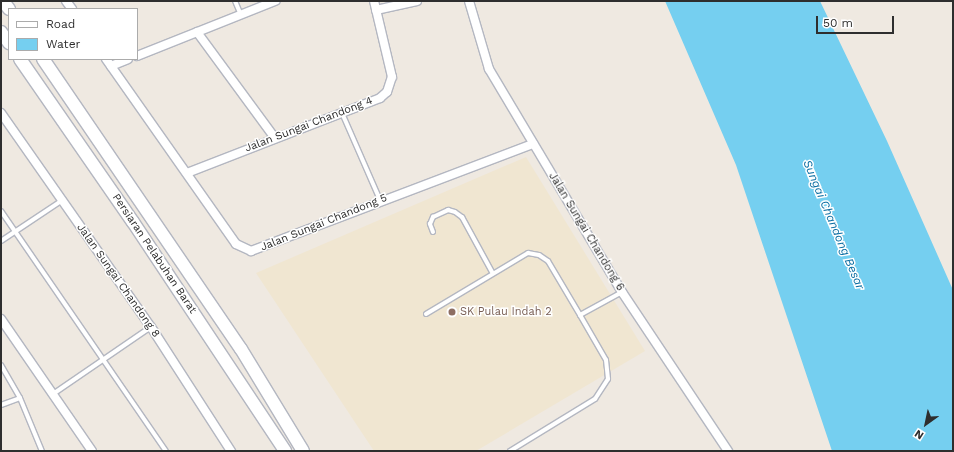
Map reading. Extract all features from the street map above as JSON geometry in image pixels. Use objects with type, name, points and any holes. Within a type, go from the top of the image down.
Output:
[{"type":"street","points":[[138,56],[275,1]]},
{"type":"street","name":"Jalan Sungai Chandong 4","points":[[187,172],[380,98],[387,92],[392,77],[374,1]]},
{"type":"street","points":[[376,10],[417,1]]},
{"type":"street","name":"Jalan Sungai Chandong 6","points":[[469,1],[481,48],[489,69],[622,292],[728,451]]},
{"type":"street","points":[[1,32],[8,42]]},
{"type":"street","points":[[197,32],[275,138]]},
{"type":"street","name":"Persiaran Pelabuhan Barat","points":[[21,60],[133,222],[285,451]]},
{"type":"street","name":"Persiaran Pelabuhan Barat","points":[[44,60],[240,349],[303,451]]},
{"type":"street","points":[[109,62],[122,60]]},
{"type":"street","name":"Jalan Sungai Chandong 5","points":[[109,62],[236,244],[251,251],[380,200],[533,144]]},
{"type":"street","name":"Jalan Sungai Chandong 8","points":[[2,116],[151,327],[231,451]]},
{"type":"street","points":[[133,222],[145,219],[149,213]]},
{"type":"street","points":[[1,319],[53,394],[89,450]]},
{"type":"lane","points":[[235,1],[241,15]]},
{"type":"lane","points":[[342,112],[380,200]]},
{"type":"lane","points":[[1,241],[61,201]]},
{"type":"lane","points":[[433,232],[430,224],[433,217],[448,210],[455,212],[462,217],[492,272]]},
{"type":"lane","points":[[1,211],[166,451]]},
{"type":"lane","points":[[426,314],[492,272],[528,253],[539,255],[548,261],[606,360],[608,380],[595,400],[510,451]]},
{"type":"lane","points":[[580,315],[622,292]]},
{"type":"lane","points":[[53,394],[151,327]]},
{"type":"lane","points":[[1,365],[20,398],[42,451]]},
{"type":"lane","points":[[1,405],[20,398]]},
{"type":"shaded area","name":"SK Pulau Indah 2","points":[[526,157],[645,351],[476,451],[374,451],[256,273]]},
{"type":"water","name":"Sungai Chandong Besar","points":[[665,1],[820,1],[887,141],[953,290],[953,451],[832,451],[736,165]]},
{"type":"place","name":"SK Pulau Indah 2","points":[[452,312]]}]
